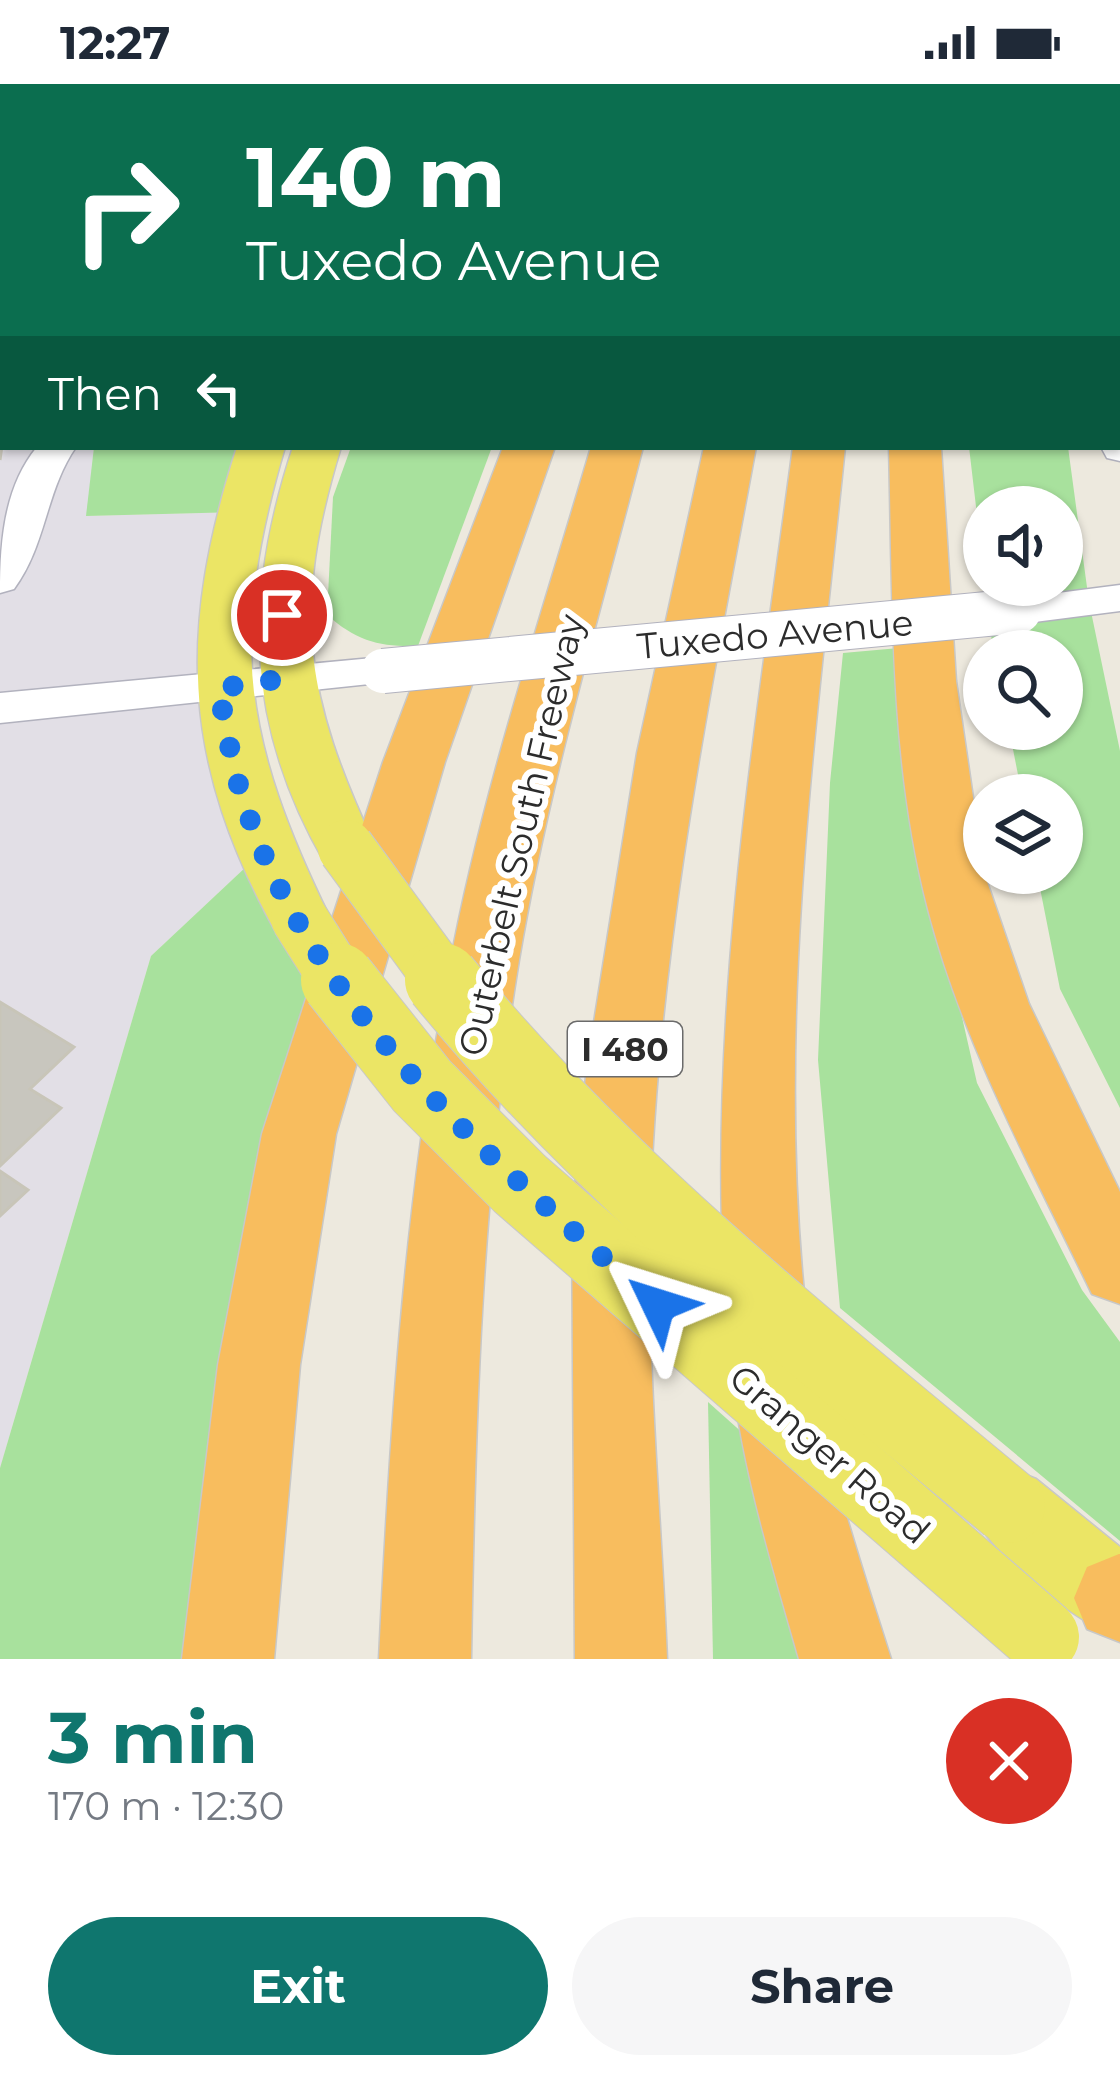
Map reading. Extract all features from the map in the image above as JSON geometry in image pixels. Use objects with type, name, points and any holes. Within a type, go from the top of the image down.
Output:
[{"type":"highway","points":[[228,1659],[260,1365],[299,1134],[414,762],[528,450]]},
{"type":"highway","name":"Outerbelt South Freeway","points":[[425,1659],[436,1402],[464,1083],[496,912],[616,450]]},
{"type":"highway","name":"I 480","points":[[621,1659],[611,1216],[623,1066],[668,753],[729,450]]},
{"type":"highway","points":[[820,450],[758,1020],[757,1170],[778,1402],[789,1460],[845,1659]]},
{"type":"highway","points":[[915,450],[928,690],[961,910],[1017,1063],[1120,1270]]},
{"type":"main road","name":"Granger Road","points":[[260,450],[223,591],[218,688],[240,788],[298,918],[357,1009],[457,1124],[553,1214],[1094,1618]]},
{"type":"main road","name":"Granger Road","points":[[316,450],[300,495],[282,586],[282,679],[301,750],[346,848],[391,920],[460,1007],[591,1151],[1008,1506],[1094,1618]]},
{"type":"street","points":[[0,580],[15,563],[26,537],[30,482],[55,450]]},
{"type":"street","name":"Tuxedo Avenue","points":[[0,708],[1120,598]]},
{"type":"shaded area","points":[[0,450],[94,450],[87,516],[240,512],[264,850],[151,956],[0,1468]]},
{"type":"green space","points":[[94,450],[260,450],[240,512],[86,516]]},
{"type":"green space","points":[[350,450],[491,450],[418,646],[369,641],[327,615],[333,497]]},
{"type":"green space","points":[[969,450],[1068,450],[1073,486],[974,486]]},
{"type":"green space","points":[[1083,558],[1120,751],[1120,1108],[1060,989],[1041,894],[1083,894],[1083,774],[1018,774],[1013,750],[1083,750],[1083,630],[990,630],[988,606],[1083,606]]},
{"type":"green space","points":[[899,648],[903,758],[977,1083],[1082,1290],[1120,1342],[1120,1541],[840,1308],[818,1060],[830,783],[843,653]]},
{"type":"green space","points":[[264,850],[322,960],[228,1659],[0,1659],[0,1468],[151,956]]},
{"type":"green space","points":[[708,1402],[765,1453],[824,1659],[713,1659]]},
{"type":"building","points":[[0,1002],[74,1047],[30,1089],[61,1108],[0,1166]]},
{"type":"building","points":[[0,1171],[28,1190],[0,1216]]},
{"type":"route","points":[[282,615],[282,679],[218,688],[240,788],[298,918],[357,1009],[457,1124],[658,1305]]}]
